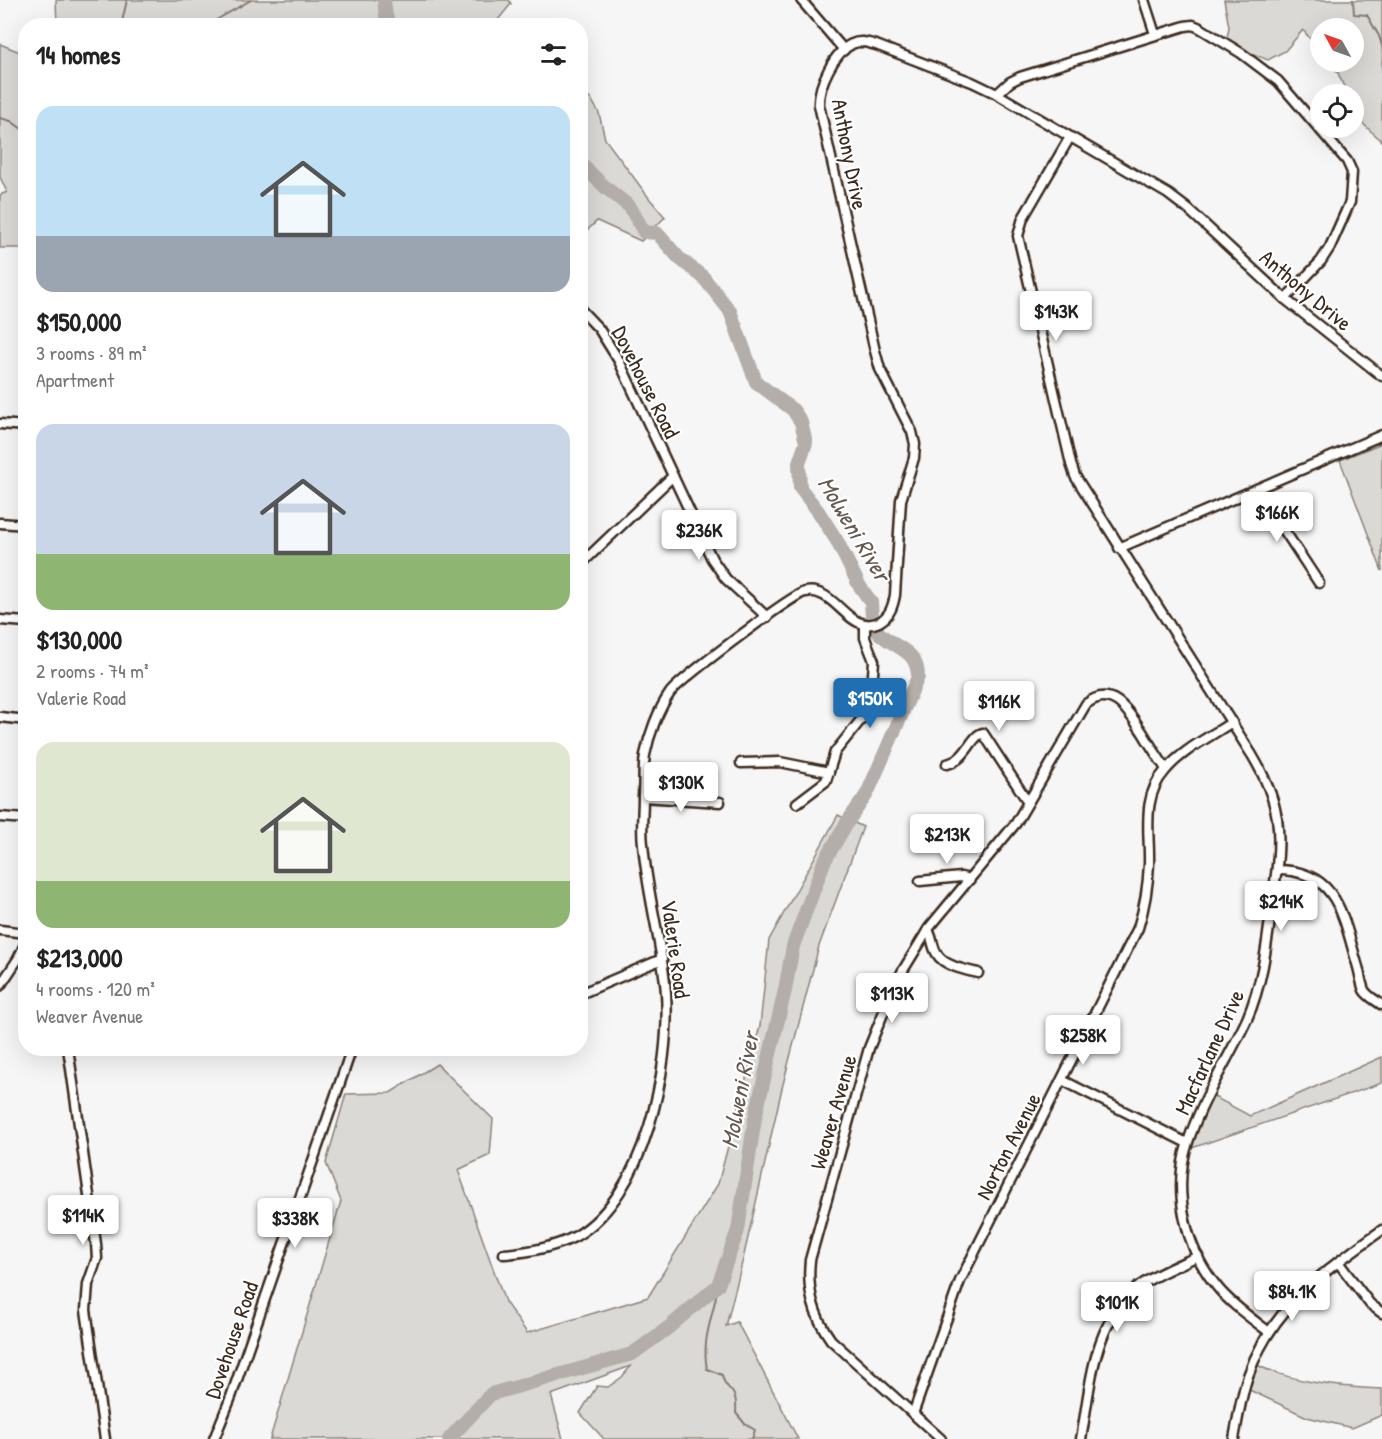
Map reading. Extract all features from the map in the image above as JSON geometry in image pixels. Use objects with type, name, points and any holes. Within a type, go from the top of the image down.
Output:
[{"type":"street","points":[[801,0],[844,50]]},
{"type":"street","points":[[1144,0],[1155,34]]},
{"type":"street","points":[[997,94],[1010,82],[1020,77],[1185,26],[1197,26],[1271,74],[1350,165],[1353,177],[1350,202],[1341,225],[1321,261],[1285,299]]},
{"type":"street","name":"Anthony Drive","points":[[865,624],[876,623],[884,618],[892,608],[895,595],[901,500],[914,458],[915,444],[912,432],[880,369],[874,351],[819,105],[819,92],[823,82],[844,50],[854,43],[876,45],[972,81],[1179,202],[1285,299],[1382,376]]},
{"type":"street","name":"Macfarlane Drive","points":[[1070,137],[1023,218],[1018,236],[1071,464],[1075,476],[1119,548],[1232,722],[1268,783],[1274,802],[1279,843],[1263,972],[1247,1018],[1201,1109],[1187,1143],[1182,1175],[1183,1205],[1190,1237],[1208,1275],[1235,1306],[1269,1332]]},
{"type":"street","name":"Dovehouse Road","points":[[588,317],[599,329],[619,361],[708,551],[719,569],[767,617]]},
{"type":"street","points":[[0,424],[18,425]]},
{"type":"street","points":[[1119,548],[1382,435]]},
{"type":"street","points":[[588,557],[673,476]]},
{"type":"street","points":[[1257,489],[1319,583]]},
{"type":"street","points":[[0,523],[18,524]]},
{"type":"street","points":[[767,617],[796,596],[812,592],[830,599],[852,620],[865,624],[864,638],[874,662],[871,702],[864,716],[835,752],[823,784],[797,803]]},
{"type":"street","name":"Valerie Road","points":[[504,1254],[549,1247],[575,1236],[599,1219],[621,1191],[646,1132],[661,1077],[666,1020],[662,959],[643,846],[644,764],[648,745],[671,692],[767,617]]},
{"type":"street","points":[[0,620],[18,621]]},
{"type":"street","name":"Weaver Avenue","points":[[941,1439],[831,1340],[812,1303],[809,1274],[813,1249],[869,1048],[897,982],[928,930],[1004,840],[1086,704],[1099,697],[1114,699],[1125,708],[1166,769]]},
{"type":"street","points":[[0,717],[18,719]]},
{"type":"street","name":"Norton Avenue","points":[[913,1414],[960,1281],[1141,918],[1148,891],[1148,810],[1155,785],[1166,769],[1177,759],[1232,722]]},
{"type":"street","points":[[947,764],[961,758],[977,735],[983,733],[1028,802]]},
{"type":"street","points":[[741,763],[780,762],[829,772]]},
{"type":"street","points":[[643,797],[720,802]]},
{"type":"street","points":[[0,817],[18,818]]},
{"type":"street","points":[[1277,870],[1290,870],[1311,876],[1318,879],[1329,890],[1340,910],[1365,992],[1382,1005]]},
{"type":"street","points":[[920,881],[960,877],[970,879]]},
{"type":"street","points":[[0,930],[18,932]]},
{"type":"street","points":[[928,930],[933,937],[935,952],[938,956],[962,969],[978,973]]},
{"type":"street","points":[[0,986],[18,959]]},
{"type":"street","points":[[588,991],[662,959]]},
{"type":"street","points":[[69,1056],[96,1244],[97,1258],[88,1284],[86,1310],[105,1439]]},
{"type":"street","name":"Dovehouse Road","points":[[214,1439],[231,1397],[349,1056]]},
{"type":"street","points":[[1062,1080],[1187,1143]]},
{"type":"street","points":[[1234,1439],[1248,1376],[1269,1332],[1303,1290],[1382,1230]]},
{"type":"street","points":[[1081,1439],[1098,1350],[1110,1320],[1126,1297],[1141,1285],[1198,1256]]},
{"type":"street","points":[[1338,1262],[1370,1304],[1382,1313]]},
{"type":"shaded area","points":[[56,0],[509,0],[511,4],[500,18],[57,18]]},
{"type":"shaded area","points":[[1224,0],[1382,0],[1382,141],[1364,125],[1364,84],[1343,84],[1337,72],[1364,72],[1364,18],[1310,18],[1310,39],[1303,30],[1285,51],[1268,60],[1226,43],[1229,27]]},
{"type":"shaded area","points":[[0,44],[18,51],[18,248],[0,248],[0,195],[7,192],[0,177]]},
{"type":"shaded area","points":[[588,97],[599,113],[605,139],[665,217],[641,241],[597,221],[588,229]]},
{"type":"shaded area","points":[[1382,443],[1382,571],[1340,460]]},
{"type":"shaded area","points":[[838,815],[863,827],[819,946],[782,1088],[726,1326],[737,1322],[798,1439],[604,1439],[580,1413],[597,1386],[608,1387],[622,1377],[631,1366],[551,1395],[563,1439],[270,1439],[341,1201],[326,1163],[346,1094],[390,1093],[437,1064],[493,1119],[490,1155],[458,1170],[505,1302],[527,1333],[648,1297],[718,1184],[760,1026],[769,940]]},
{"type":"shaded area","points":[[1382,1057],[1382,1083],[1186,1150],[1209,1094],[1250,1116]]},
{"type":"shaded area","points":[[1253,1363],[1299,1379],[1333,1385],[1382,1389],[1382,1415],[1352,1428],[1307,1417],[1245,1388]]},
{"type":"waterway","points":[[123,18],[127,0]]},
{"type":"waterway","points":[[220,18],[251,0]]},
{"type":"waterway","name":"Molweni River","points":[[384,0],[387,18]]},
{"type":"waterway","points":[[1353,0],[1354,14],[1367,15],[1382,46]]},
{"type":"waterway","points":[[0,118],[18,126]]},
{"type":"waterway","name":"Molweni River","points":[[588,171],[630,207],[644,232],[657,233],[679,258],[703,277],[730,311],[756,382],[793,410],[801,422],[806,443],[799,463],[800,488],[837,541],[859,585],[871,602],[872,617]]},
{"type":"waterway","name":"Molweni River","points":[[449,1439],[491,1394],[632,1354],[668,1328],[718,1285],[738,1230],[755,1118],[793,946],[824,862],[867,794],[918,677],[917,668],[910,655],[878,632]]},
{"type":"waterway","points":[[718,1285],[707,1337],[707,1369],[722,1375],[735,1398],[736,1413],[745,1424],[755,1430],[752,1439]]}]
